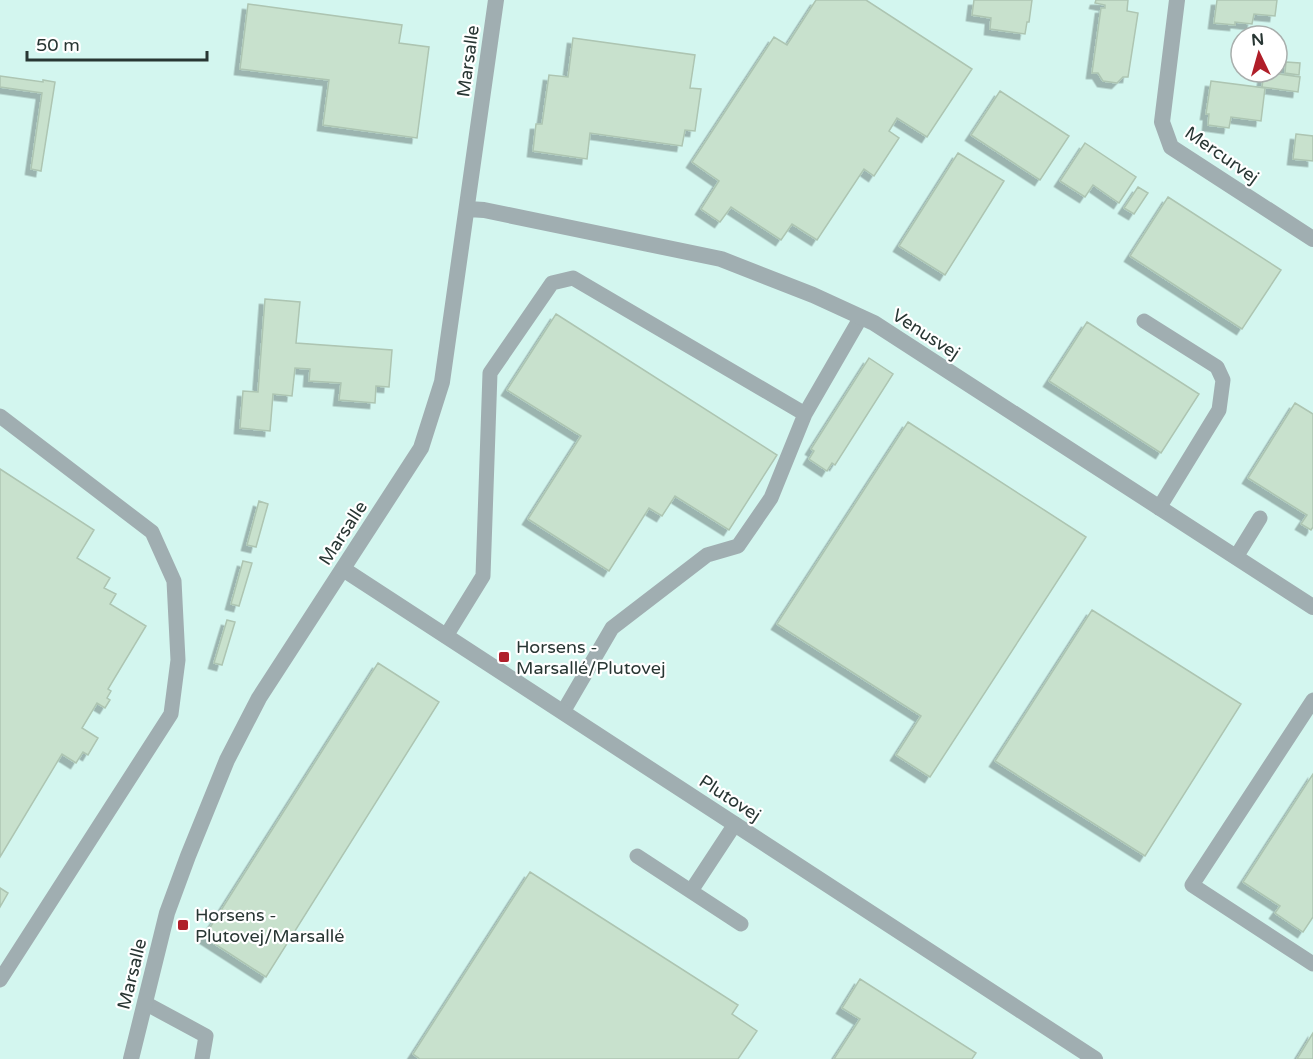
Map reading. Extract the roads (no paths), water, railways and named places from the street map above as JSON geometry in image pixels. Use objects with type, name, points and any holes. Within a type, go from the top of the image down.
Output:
[{"type":"street","name":"Marsalle","points":[[131,1059],[167,913],[227,760],[259,698],[421,448],[442,382],[496,0]]},
{"type":"street","name":"Mercurvej","points":[[1177,0],[1162,122],[1171,147],[1313,239]]},
{"type":"street","name":"Venusvej","points":[[468,208],[721,259],[813,295],[861,317],[1313,607]]},
{"type":"street","name":"Plutovej","points":[[343,569],[1095,1059]]},
{"type":"lane","points":[[446,636],[483,576],[490,373],[552,283],[573,278],[805,414]]},
{"type":"lane","points":[[563,712],[612,628],[707,555],[738,546],[771,498],[805,414],[861,317]]},
{"type":"lane","points":[[1144,321],[1217,368],[1223,380],[1219,411],[1159,508]]},
{"type":"lane","points":[[0,416],[152,532],[174,581],[178,660],[171,714],[0,980]]},
{"type":"lane","points":[[1236,557],[1260,518]]},
{"type":"lane","points":[[1313,700],[1192,885],[1313,964]]},
{"type":"lane","points":[[691,891],[735,824]]},
{"type":"lane","points":[[637,856],[741,924]]},
{"type":"lane","points":[[145,1003],[206,1036],[202,1059]]},
{"type":"place","name":"Horsens - Marsallé/Plutovej","points":[[504,657]]},
{"type":"place","name":"Horsens - Plutovej/Marsallé","points":[[183,925]]}]
